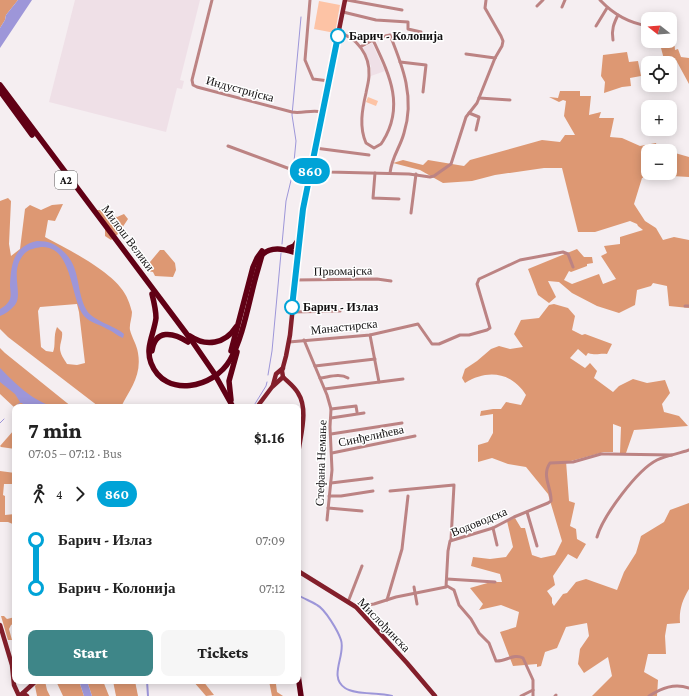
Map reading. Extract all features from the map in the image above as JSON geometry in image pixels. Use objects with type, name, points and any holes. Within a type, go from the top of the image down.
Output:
[{"type":"highway","name":"Милош Велики","points":[[0,85],[35,135],[188,342],[230,404]]},
{"type":"highway","name":"Милош Велики","points":[[0,92],[35,135],[185,332],[214,373],[230,404]]},
{"type":"highway","points":[[289,248],[294,246],[299,239]]},
{"type":"highway","points":[[217,373],[230,354],[253,267],[258,256],[264,250],[270,248],[289,248],[298,251]]},
{"type":"highway","points":[[152,294],[156,314],[149,343],[148,353],[150,361],[156,371],[168,382],[180,386],[196,385],[217,373],[230,360],[242,329],[262,255],[273,249],[298,251]]},
{"type":"highway","points":[[185,332],[199,341],[215,342],[225,339],[231,334],[239,319]]},
{"type":"highway","points":[[231,404],[229,381],[242,334],[242,329]]},
{"type":"highway","points":[[188,342],[171,334],[159,337],[154,343],[152,350],[152,358],[155,366],[165,377],[178,382],[195,382],[209,378]]},
{"type":"highway","points":[[295,684],[297,696]]},
{"type":"highway","points":[[299,684],[301,696]]},
{"type":"main road","points":[[259,404],[279,377],[283,368],[289,342],[303,209],[342,12],[346,0]]},
{"type":"main road","points":[[279,377],[290,384],[300,396],[303,407],[301,426]]},
{"type":"main road","name":"Мислођинска","points":[[301,573],[356,608],[407,663],[435,696]]},
{"type":"main road","points":[[0,625],[12,665]]},
{"type":"main road","points":[[15,684],[15,687],[23,695],[33,684]]},
{"type":"street","name":"Индустријска","points":[[212,0],[192,80],[193,85],[293,112],[316,110],[322,112]]},
{"type":"street","points":[[310,0],[305,60],[312,79],[329,81]]},
{"type":"street","points":[[346,0],[402,10]]},
{"type":"street","points":[[311,170],[329,172],[416,174],[430,177],[452,164],[460,132],[466,117],[479,98],[494,58],[502,46],[503,41],[485,8],[486,0]]},
{"type":"street","points":[[537,6],[544,0]]},
{"type":"street","points":[[562,7],[565,0]]},
{"type":"street","points":[[600,0],[607,8],[618,15],[632,22],[641,24]]},
{"type":"street","points":[[596,26],[607,8]]},
{"type":"street","points":[[342,12],[376,20],[408,22],[408,29],[421,32],[423,37],[436,38]]},
{"type":"street","points":[[613,40],[613,27],[618,15]]},
{"type":"street","points":[[338,33],[351,37],[360,47],[367,63],[369,71],[362,111],[362,132],[366,143],[374,148],[383,141],[391,123],[394,95],[389,74],[373,40]]},
{"type":"street","points":[[360,47],[380,37],[390,35],[406,81],[409,94],[409,110],[405,132],[392,162],[390,173]]},
{"type":"street","points":[[466,54],[494,58]]},
{"type":"street","points":[[400,62],[426,65],[423,92]]},
{"type":"street","points":[[479,98],[510,100]]},
{"type":"street","points":[[469,113],[479,117],[476,130]]},
{"type":"street","points":[[228,146],[309,176]]},
{"type":"street","points":[[315,148],[369,155]]},
{"type":"street","points":[[375,173],[373,198],[399,199]]},
{"type":"street","points":[[411,213],[416,174]]},
{"type":"street","name":"Манастирска","points":[[289,342],[370,334],[418,324],[432,344],[439,344],[460,335],[469,335],[490,328],[477,284],[478,279],[520,260],[564,252],[568,254],[573,267]]},
{"type":"street","name":"Првомајска","points":[[295,280],[377,279],[391,281]]},
{"type":"street","points":[[292,312],[340,311]]},
{"type":"street","points":[[370,334],[379,382]]},
{"type":"street","name":"Стефана Немање","points":[[304,340],[325,389],[331,409],[330,434],[332,453],[328,520]]},
{"type":"street","points":[[315,366],[375,359]]},
{"type":"street","points":[[320,378],[340,376],[348,378]]},
{"type":"street","points":[[325,389],[403,379]]},
{"type":"street","points":[[331,409],[356,406],[357,412]]},
{"type":"street","points":[[330,420],[364,413]]},
{"type":"street","points":[[330,434],[402,423]]},
{"type":"street","name":"Синђелићева","points":[[332,453],[415,436]]},
{"type":"street","points":[[597,537],[604,520],[641,472],[656,460],[689,450]]},
{"type":"street","name":"Водоводска","points":[[447,586],[448,551],[451,540],[493,528],[514,516],[551,501],[546,476],[550,463],[573,462],[608,454],[672,455]]},
{"type":"street","points":[[331,483],[372,478]]},
{"type":"street","points":[[390,491],[454,485],[451,540]]},
{"type":"street","points":[[329,496],[341,496],[373,491]]},
{"type":"street","points":[[387,600],[402,549],[408,496]]},
{"type":"street","points":[[328,508],[362,511]]},
{"type":"street","points":[[527,512],[538,546]]},
{"type":"street","points":[[493,528],[497,545]]},
{"type":"street","points":[[348,602],[362,566]]},
{"type":"street","points":[[447,579],[495,582]]},
{"type":"street","points":[[356,608],[447,586],[454,590],[459,605],[471,619],[479,633],[489,642],[496,661],[518,656],[523,658],[533,680],[533,696]]},
{"type":"street","points":[[414,587],[417,604]]},
{"type":"street","points":[[649,696],[669,687],[678,685],[689,688]]},
{"type":"street","points":[[521,696],[534,690]]},
{"type":"shaded area","points":[[0,0],[18,0],[6,15],[0,28]]},
{"type":"shaded area","points":[[18,0],[32,0],[0,48],[0,28],[6,15]]},
{"type":"shaded area","points":[[75,0],[200,0],[180,80],[184,81],[182,89],[177,88],[166,132],[49,102]]},
{"type":"shaded area","points":[[319,1],[340,5],[335,33],[314,29]]},
{"type":"shaded area","points":[[372,43],[385,71],[371,76],[371,66],[363,48]]},
{"type":"shaded area","points":[[661,48],[675,48],[675,50],[678,49],[681,57],[689,58],[689,84],[677,62],[677,56],[663,56]]},
{"type":"shaded area","points":[[627,52],[629,62],[638,61],[641,76],[630,78],[631,86],[622,87],[604,93],[605,82],[601,76],[603,55]]},
{"type":"shaded area","points":[[560,91],[580,91],[580,96],[591,96],[589,115],[601,112],[599,118],[614,118],[610,137],[622,138],[641,146],[641,180],[634,204],[645,221],[656,228],[663,240],[674,237],[689,240],[689,308],[669,306],[667,286],[653,283],[651,286],[637,290],[635,305],[619,313],[597,306],[572,293],[559,282],[548,281],[556,297],[549,303],[538,295],[528,269],[577,249],[584,257],[592,257],[593,263],[587,264],[587,266],[571,272],[569,271],[564,280],[572,284],[599,274],[603,284],[616,279],[601,256],[607,253],[604,246],[620,244],[620,237],[643,230],[637,224],[630,221],[595,232],[578,232],[562,168],[544,168],[495,175],[472,181],[443,183],[420,170],[393,163],[403,160],[423,165],[428,160],[464,166],[470,160],[542,140],[560,142],[565,135],[575,135],[564,116],[566,101],[563,100],[559,102],[549,97],[558,98]]},
{"type":"shaded area","points":[[368,97],[378,101],[376,106],[366,102]]},
{"type":"shaded area","points":[[677,154],[689,157],[689,177],[677,176]]},
{"type":"shaded area","points":[[8,198],[11,201],[9,244],[11,256],[20,249],[25,209],[30,205],[41,210],[52,205],[63,204],[55,221],[48,220],[45,237],[104,272],[123,290],[132,312],[130,330],[139,361],[137,375],[123,404],[95,404],[8,337],[0,329],[0,201]],"holes":[[[77,304],[85,363],[77,365],[67,364],[60,350],[62,332],[57,327],[53,352],[46,351],[41,347],[38,311],[40,307]]]},
{"type":"shaded area","points":[[96,210],[105,210],[117,217],[124,214],[128,219],[118,234],[111,240],[105,236],[105,228]]},
{"type":"shaded area","points":[[37,241],[52,244],[64,252],[69,258],[76,272],[86,309],[93,317],[124,334],[123,338],[92,322],[84,316],[79,308],[65,263],[59,255],[51,249],[41,247],[25,253],[20,260],[17,274],[17,300],[12,309],[0,316],[0,309],[9,301],[11,293],[11,270],[15,257],[23,247]]},
{"type":"shaded area","points":[[160,250],[164,250],[175,263],[176,270],[173,277],[155,276],[153,272],[148,271],[150,262]]},
{"type":"shaded area","points":[[554,304],[568,308],[575,316],[572,330],[582,335],[585,334],[612,344],[607,354],[588,353],[586,356],[578,349],[570,358],[585,368],[590,363],[597,371],[594,378],[613,392],[619,386],[633,379],[647,383],[665,380],[670,393],[662,404],[664,412],[679,416],[688,426],[634,430],[626,453],[620,453],[621,427],[613,424],[613,452],[604,452],[566,461],[569,501],[575,503],[570,526],[576,529],[577,539],[586,544],[577,559],[568,554],[553,576],[555,585],[547,591],[552,598],[552,603],[554,606],[563,594],[567,593],[576,582],[586,579],[617,590],[624,572],[636,553],[641,536],[664,522],[670,510],[689,503],[689,589],[684,598],[680,614],[680,623],[667,624],[665,636],[666,654],[648,654],[644,672],[658,680],[657,696],[592,696],[612,676],[608,657],[584,673],[578,664],[580,649],[589,636],[587,623],[566,627],[557,648],[545,652],[541,666],[537,667],[537,664],[513,666],[500,632],[516,627],[519,612],[501,605],[479,610],[483,604],[470,588],[491,582],[502,582],[500,574],[471,566],[473,557],[490,559],[506,557],[513,547],[507,521],[515,518],[521,528],[525,528],[532,555],[541,558],[555,555],[562,541],[548,494],[526,467],[508,464],[492,458],[478,462],[478,445],[488,442],[493,433],[493,414],[480,416],[481,411],[501,409],[506,402],[521,405],[526,395],[514,381],[506,377],[498,375],[482,376],[465,383],[462,378],[465,369],[491,349],[499,346],[510,349],[523,347],[514,334],[521,320],[539,318],[549,305]]},
{"type":"shaded area","points":[[0,348],[68,404],[12,405],[0,394]]},
{"type":"shaded area","points":[[0,368],[18,386],[46,404],[23,404],[20,402],[15,394],[0,382]]},
{"type":"shaded area","points":[[12,432],[12,449],[0,446]]},
{"type":"shaded area","points":[[0,471],[12,473],[12,484],[4,484],[3,495],[5,496],[5,515],[12,514],[12,524],[0,522]]},
{"type":"shaded area","points":[[1,616],[4,616],[7,619],[12,618],[12,624],[9,629],[12,640],[8,640]]},
{"type":"shaded area","points":[[37,684],[46,684],[50,696],[37,696],[35,686]]},
{"type":"shaded area","points":[[57,684],[80,684],[84,696],[63,696]]},
{"type":"shaded area","points":[[80,684],[88,684],[92,696],[84,696]]},
{"type":"shaded area","points":[[88,684],[104,684],[109,696],[92,696]]},
{"type":"shaded area","points":[[114,684],[136,684],[138,696],[116,696]]},
{"type":"shaded area","points":[[196,684],[205,684],[214,695],[206,696]]},
{"type":"shaded area","points":[[270,684],[276,684],[277,692],[283,696],[272,696]]},
{"type":"waterway","points":[[282,244],[286,201],[293,172],[296,141],[292,115],[301,17]]},
{"type":"waterway","points":[[268,375],[272,351],[281,253]]},
{"type":"waterway","points":[[255,404],[267,382]]},
{"type":"waterway","points":[[0,423],[4,419]]},
{"type":"waterway","points":[[301,597],[320,607],[324,611],[341,640],[342,646],[338,666],[338,678],[340,683],[345,688],[355,692],[392,696]]},
{"type":"waterway","points":[[147,684],[148,696]]},
{"type":"bus line","name":"860","points":[[292,307],[303,209],[338,36]]},
{"type":"place","name":"Барич - Колонија","points":[[338,36]]},
{"type":"place","name":"Барич - Излаз","points":[[292,307]]}]
